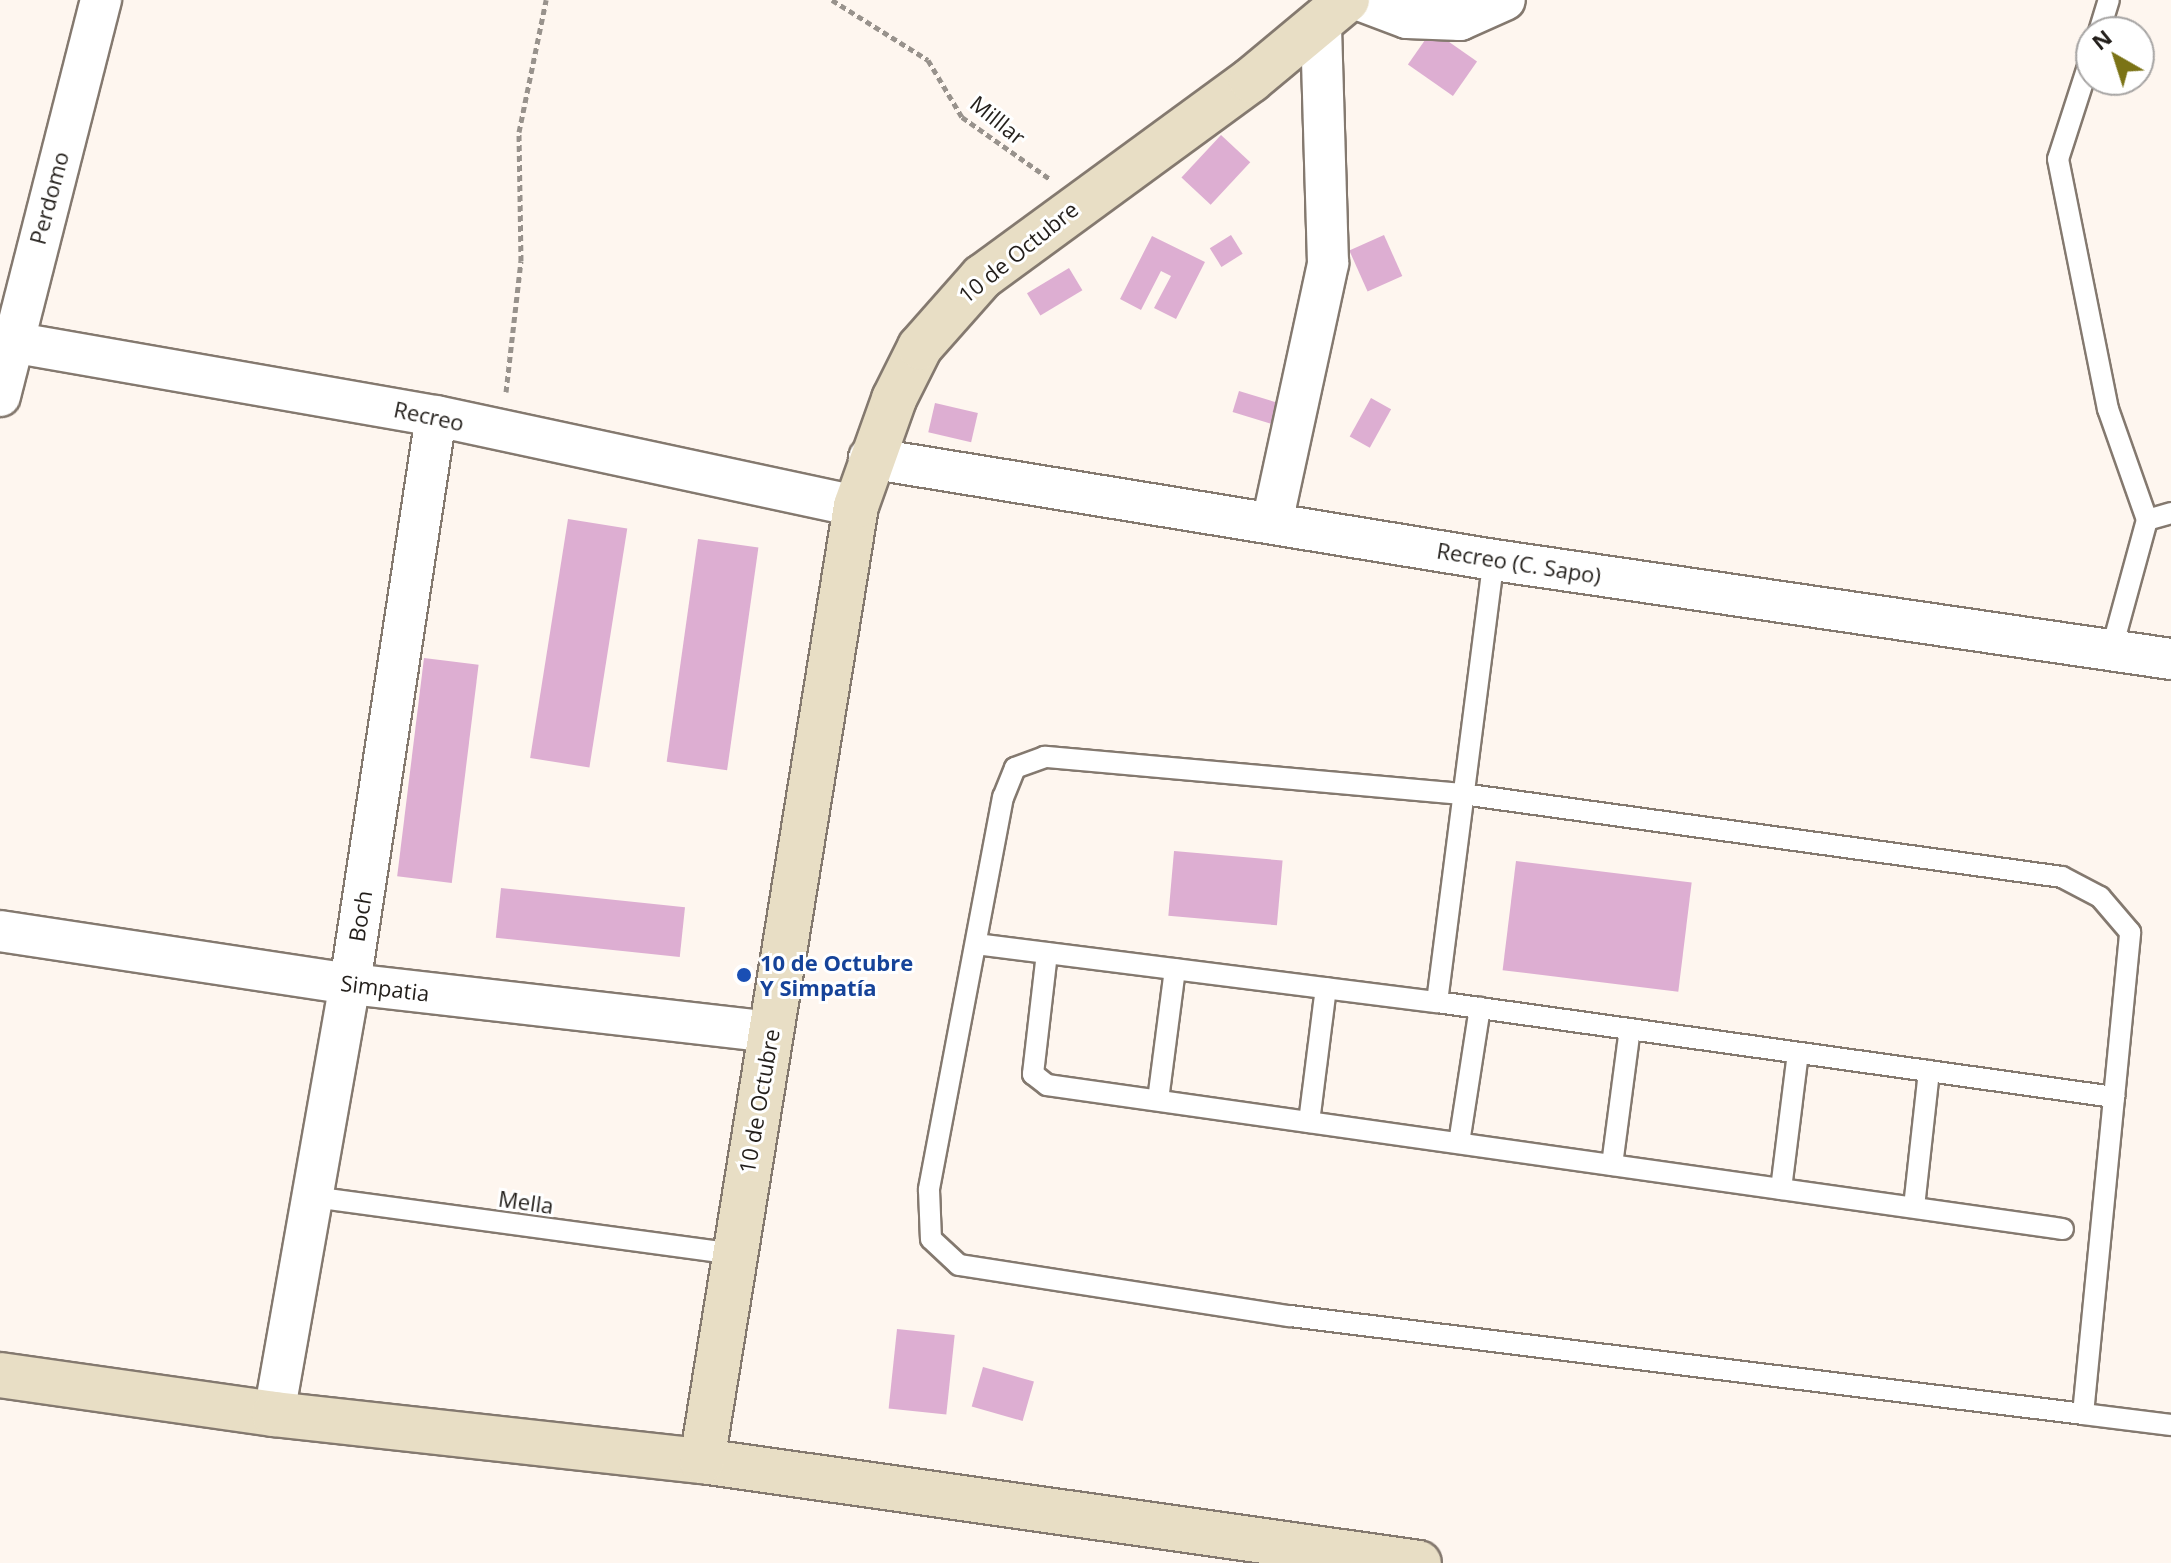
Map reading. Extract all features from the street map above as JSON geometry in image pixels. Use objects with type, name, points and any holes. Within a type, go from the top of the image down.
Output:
[{"type":"main road","name":"10 de Octubre","points":[[702,1461],[856,506],[869,458],[920,347],[952,307],[1080,201],[1136,167],[1334,11]]},
{"type":"main road","points":[[0,1375],[274,1414],[702,1461],[1419,1563]]},
{"type":"street","name":"Perdomo","points":[[0,396],[5,340],[101,0]]},
{"type":"street","points":[[1359,0],[1407,18],[1460,20],[1505,0]]},
{"type":"street","points":[[1272,523],[1328,263],[1334,11]]},
{"type":"street","name":"Recreo","points":[[5,340],[436,416],[502,433],[856,506]]},
{"type":"street","name":"Boch","points":[[274,1414],[350,984],[436,416]]},
{"type":"street","name":"Recreo (C. Sapo)","points":[[869,458],[1494,560],[2171,659]]},
{"type":"street","name":"Simpatia","points":[[0,931],[350,984],[772,1032]]},
{"type":"lane","points":[[2078,96],[2058,159],[2108,409],[2147,520],[2112,648]]},
{"type":"lane","points":[[2147,520],[2171,513]]},
{"type":"lane","points":[[1437,1002],[1494,560]]},
{"type":"lane","points":[[2083,1414],[2130,932],[2100,897],[2062,877],[1462,794],[1045,757],[1015,768],[1003,797],[929,1190],[931,1239],[959,1265],[1290,1316],[2171,1425]]},
{"type":"lane","points":[[976,944],[1437,1002],[2114,1097]]},
{"type":"lane","points":[[1047,953],[1033,1074],[1038,1082],[2063,1229]]},
{"type":"lane","points":[[1158,1100],[1175,969]]},
{"type":"lane","points":[[1309,1122],[1326,988]]},
{"type":"lane","points":[[1459,1143],[1480,1008]]},
{"type":"lane","points":[[1612,1165],[1630,1029]]},
{"type":"lane","points":[[1781,1189],[1798,1053]]},
{"type":"lane","points":[[1914,1207],[1929,1071]]},
{"type":"lane","name":"Mella","points":[[313,1197],[734,1254]]},
{"type":"path","points":[[502,433],[521,261],[519,132],[546,0]]},
{"type":"path","name":"Milllar","points":[[832,0],[928,60],[962,117],[1080,201]]},
{"type":"building","points":[[1432,30],[1477,62],[1453,96],[1408,64]]},
{"type":"building","points":[[1221,135],[1250,162],[1211,205],[1181,177]]},
{"type":"building","points":[[1231,235],[1243,254],[1221,267],[1210,248]]},
{"type":"building","points":[[1384,235],[1402,276],[1368,292],[1349,250]]},
{"type":"building","points":[[1152,236],[1205,262],[1176,319],[1154,308],[1171,276],[1161,271],[1141,310],[1120,299]]},
{"type":"building","points":[[1069,268],[1082,290],[1040,316],[1027,293]]},
{"type":"building","points":[[1239,391],[1278,403],[1272,424],[1233,412]]},
{"type":"building","points":[[1371,398],[1391,409],[1370,448],[1350,436]]},
{"type":"building","points":[[935,403],[978,413],[971,442],[928,432]]},
{"type":"building","points":[[568,519],[627,528],[589,767],[530,758]]},
{"type":"building","points":[[698,539],[758,547],[727,770],[667,762]]},
{"type":"building","points":[[424,658],[479,665],[452,883],[397,876]]},
{"type":"building","points":[[1174,851],[1283,860],[1277,925],[1168,916]]},
{"type":"building","points":[[1516,861],[1692,883],[1678,992],[1503,970]]},
{"type":"building","points":[[501,888],[685,907],[680,957],[496,938]]},
{"type":"building","points":[[897,1329],[955,1335],[946,1415],[889,1409]]},
{"type":"building","points":[[983,1367],[1034,1382],[1023,1421],[972,1406]]},
{"type":"place","name":"10 de Octubre Y Simpatía","points":[[744,975]]}]
